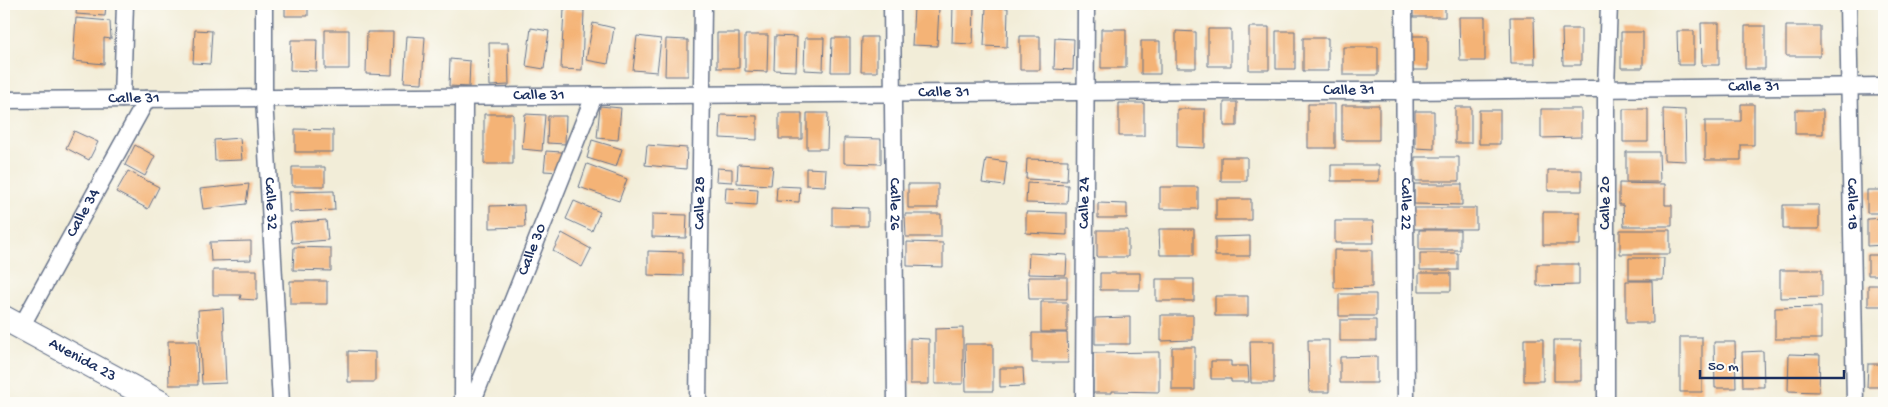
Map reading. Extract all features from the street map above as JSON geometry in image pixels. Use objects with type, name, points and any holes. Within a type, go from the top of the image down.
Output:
[{"type":"main road","name":"Avenida 23","points":[[12,322],[161,403]]},
{"type":"street","points":[[122,99],[125,4]]},
{"type":"street","name":"Calle 32","points":[[264,4],[264,98],[281,403]]},
{"type":"street","name":"Calle 28","points":[[698,403],[703,4]]},
{"type":"street","name":"Calle 26","points":[[892,4],[896,403]]},
{"type":"street","name":"Calle 24","points":[[1084,403],[1086,4]]},
{"type":"street","name":"Calle 22","points":[[1404,4],[1406,403]]},
{"type":"street","name":"Calle 20","points":[[1606,403],[1606,88],[1609,4]]},
{"type":"street","name":"Calle 18","points":[[1848,4],[1855,403]]},
{"type":"street","name":"Calle 31","points":[[4,100],[893,93],[1404,92],[1884,86]]},
{"type":"street","name":"Calle 30","points":[[472,403],[594,96]]},
{"type":"street","points":[[463,403],[464,97]]},
{"type":"street","name":"Calle 34","points":[[12,322],[147,99]]},
{"type":"building","points":[[77,4],[106,4],[105,16],[76,14]]},
{"type":"building","points":[[285,4],[308,4],[308,16],[285,16]]},
{"type":"building","points":[[953,4],[974,4],[973,44],[952,43]]},
{"type":"building","points":[[1412,4],[1445,4],[1445,17],[1412,17]]},
{"type":"building","points":[[914,7],[939,8],[937,46],[912,45]]},
{"type":"building","points":[[986,7],[1008,8],[1007,47],[984,46]]},
{"type":"building","points":[[564,9],[584,10],[582,70],[561,69]]},
{"type":"building","points":[[1459,17],[1485,17],[1485,61],[1460,61]]},
{"type":"building","points":[[1510,17],[1534,17],[1535,64],[1511,64]]},
{"type":"building","points":[[76,18],[110,21],[111,39],[104,38],[104,64],[73,61]]},
{"type":"building","points":[[593,23],[614,28],[608,64],[586,60]]},
{"type":"building","points":[[1701,23],[1719,23],[1719,65],[1702,65]]},
{"type":"building","points":[[1745,26],[1765,26],[1765,69],[1745,69]]},
{"type":"building","points":[[1786,26],[1820,26],[1820,56],[1786,56]]},
{"type":"building","points":[[1249,27],[1269,27],[1269,70],[1249,70]]},
{"type":"building","points":[[531,28],[549,31],[544,69],[526,66]]},
{"type":"building","points":[[1101,29],[1126,29],[1126,68],[1101,68]]},
{"type":"building","points":[[1208,29],[1231,29],[1231,66],[1208,66]]},
{"type":"building","points":[[1562,29],[1581,29],[1581,65],[1563,65]]},
{"type":"building","points":[[195,30],[212,31],[210,64],[193,63]]},
{"type":"building","points":[[325,30],[349,30],[349,69],[325,69]]},
{"type":"building","points":[[1176,31],[1196,32],[1196,68],[1176,68]]},
{"type":"building","points":[[1276,31],[1295,31],[1295,69],[1276,69]]},
{"type":"building","points":[[1677,31],[1694,31],[1694,65],[1678,65]]},
{"type":"building","points":[[367,32],[393,32],[392,75],[366,74]]},
{"type":"building","points":[[1621,32],[1643,32],[1643,68],[1621,68]]},
{"type":"building","points":[[717,33],[739,33],[739,68],[717,68]]},
{"type":"building","points":[[745,35],[768,35],[767,72],[745,71]]},
{"type":"building","points":[[407,36],[425,37],[422,83],[404,82]]},
{"type":"building","points":[[637,36],[661,39],[657,72],[633,70]]},
{"type":"building","points":[[775,36],[797,37],[796,71],[774,70]]},
{"type":"building","points":[[1020,36],[1040,36],[1040,70],[1020,70]]},
{"type":"building","points":[[1411,36],[1428,36],[1428,70],[1411,70]]},
{"type":"building","points":[[862,37],[877,37],[877,72],[861,72]]},
{"type":"building","points":[[805,38],[824,38],[823,71],[804,70]]},
{"type":"building","points":[[832,38],[850,38],[850,72],[831,72]]},
{"type":"building","points":[[1055,38],[1074,39],[1073,70],[1054,69]]},
{"type":"building","points":[[1303,38],[1328,38],[1328,71],[1303,71]]},
{"type":"building","points":[[666,39],[688,40],[688,76],[665,76]]},
{"type":"building","points":[[291,40],[317,40],[316,71],[290,70]]},
{"type":"building","points":[[1141,41],[1160,41],[1160,74],[1141,74]]},
{"type":"building","points":[[489,43],[508,43],[509,85],[490,86]]},
{"type":"building","points":[[1343,47],[1378,47],[1378,75],[1343,75]]},
{"type":"building","points":[[450,59],[470,61],[469,87],[449,86]]},
{"type":"building","points":[[1224,102],[1237,102],[1237,126],[1224,126]]},
{"type":"building","points":[[1119,103],[1144,103],[1144,136],[1119,136]]},
{"type":"building","points":[[1308,104],[1335,104],[1335,148],[1308,148]]},
{"type":"building","points":[[1741,104],[1754,104],[1754,145],[1741,145],[1741,160],[1705,160],[1705,121],[1741,121]]},
{"type":"building","points":[[1342,105],[1379,105],[1379,140],[1342,140]]},
{"type":"building","points":[[600,106],[621,108],[618,140],[597,138]]},
{"type":"building","points":[[1455,107],[1471,107],[1471,143],[1455,143]]},
{"type":"building","points":[[1177,109],[1205,109],[1205,148],[1177,147]]},
{"type":"building","points":[[1541,109],[1581,109],[1581,137],[1541,138]]},
{"type":"building","points":[[1623,109],[1648,109],[1648,142],[1623,142]]},
{"type":"building","points":[[1663,109],[1685,110],[1686,161],[1664,160]]},
{"type":"building","points":[[1479,110],[1500,110],[1500,144],[1479,144]]},
{"type":"building","points":[[1795,110],[1823,110],[1823,134],[1795,134]]},
{"type":"building","points":[[1415,111],[1434,111],[1434,149],[1415,148]]},
{"type":"building","points":[[779,113],[802,113],[802,139],[779,139]]},
{"type":"building","points":[[807,113],[828,113],[827,149],[807,149]]},
{"type":"building","points":[[484,114],[513,114],[513,164],[484,164]]},
{"type":"building","points":[[525,114],[545,115],[542,151],[522,149]]},
{"type":"building","points":[[721,115],[757,116],[757,140],[720,138]]},
{"type":"building","points":[[548,116],[566,116],[565,144],[547,143]]},
{"type":"building","points":[[295,129],[333,130],[333,152],[295,152]]},
{"type":"building","points":[[74,131],[98,142],[89,160],[66,148]]},
{"type":"building","points":[[240,138],[242,160],[215,161],[214,140]]},
{"type":"building","points":[[844,138],[881,139],[881,164],[844,163]]},
{"type":"building","points":[[592,140],[622,149],[616,167],[587,158]]},
{"type":"building","points":[[135,145],[155,156],[145,176],[125,165]]},
{"type":"building","points":[[647,145],[687,148],[686,169],[645,165]]},
{"type":"building","points":[[546,151],[562,152],[561,172],[544,171]]},
{"type":"building","points":[[1626,152],[1659,152],[1660,182],[1626,182]]},
{"type":"building","points":[[1221,157],[1247,157],[1247,181],[1221,181]]},
{"type":"building","points":[[1415,157],[1459,157],[1459,181],[1415,181]]},
{"type":"building","points":[[986,159],[1007,162],[1004,186],[982,183]]},
{"type":"building","points":[[1027,159],[1068,160],[1067,181],[1026,179]]},
{"type":"building","points":[[587,164],[627,179],[619,201],[579,187]]},
{"type":"building","points":[[738,164],[773,166],[771,185],[737,183]]},
{"type":"building","points":[[1331,165],[1379,165],[1379,181],[1331,181]]},
{"type":"building","points":[[292,167],[325,167],[325,186],[292,186]]},
{"type":"building","points":[[717,168],[732,169],[732,182],[716,181]]},
{"type":"building","points":[[806,168],[826,169],[825,186],[806,185]]},
{"type":"building","points":[[1548,170],[1582,170],[1582,191],[1548,191]]},
{"type":"building","points":[[128,171],[159,187],[148,209],[116,192]]},
{"type":"building","points":[[1027,183],[1068,185],[1067,204],[1026,203]]},
{"type":"building","points":[[1619,183],[1665,184],[1665,205],[1672,205],[1672,226],[1624,226],[1623,205],[1619,205]]},
{"type":"building","points":[[249,184],[246,204],[203,209],[200,189]]},
{"type":"building","points":[[908,184],[938,184],[938,208],[908,208]]},
{"type":"building","points":[[1414,184],[1462,184],[1462,205],[1414,204]]},
{"type":"building","points":[[777,186],[800,187],[799,202],[776,201]]},
{"type":"building","points":[[726,187],[758,189],[757,205],[725,203]]},
{"type":"building","points":[[1160,187],[1198,187],[1198,209],[1160,209]]},
{"type":"building","points":[[1867,190],[1884,190],[1884,213],[1867,213]]},
{"type":"building","points":[[334,191],[335,210],[289,212],[289,192]]},
{"type":"building","points":[[1216,199],[1251,199],[1251,220],[1216,220]]},
{"type":"building","points":[[574,201],[600,212],[592,231],[566,219]]},
{"type":"building","points":[[1098,203],[1127,204],[1127,218],[1098,218]]},
{"type":"building","points":[[524,205],[525,227],[490,228],[490,206]]},
{"type":"building","points":[[1783,205],[1819,205],[1819,229],[1783,229]]},
{"type":"building","points":[[832,207],[868,208],[868,226],[832,226]]},
{"type":"building","points":[[1412,208],[1476,208],[1476,229],[1412,229]]},
{"type":"building","points":[[1026,212],[1067,213],[1067,235],[1026,233]]},
{"type":"building","points":[[1543,212],[1580,212],[1580,245],[1543,245]]},
{"type":"building","points":[[652,214],[687,215],[686,238],[652,237]]},
{"type":"building","points":[[905,214],[941,214],[941,237],[906,237]]},
{"type":"building","points":[[1884,218],[1884,245],[1867,246],[1867,219]]},
{"type":"building","points":[[326,220],[328,240],[292,243],[290,223]]},
{"type":"building","points":[[1335,221],[1373,221],[1374,243],[1335,243]]},
{"type":"building","points":[[1159,229],[1194,229],[1194,255],[1160,255]]},
{"type":"building","points":[[1097,230],[1128,230],[1128,257],[1097,257]]},
{"type":"building","points":[[1419,230],[1460,230],[1460,250],[1419,250]]},
{"type":"building","points":[[1620,230],[1670,230],[1670,254],[1620,254]]},
{"type":"building","points":[[562,233],[591,249],[582,267],[553,251]]},
{"type":"building","points":[[1250,236],[1250,256],[1215,256],[1215,237]]},
{"type":"building","points":[[251,241],[251,260],[211,261],[210,242]]},
{"type":"building","points":[[907,242],[943,243],[943,267],[907,266]]},
{"type":"building","points":[[294,247],[331,248],[331,271],[293,270]]},
{"type":"building","points":[[1334,250],[1372,250],[1372,287],[1334,288]]},
{"type":"building","points":[[648,251],[683,252],[683,276],[648,275]]},
{"type":"building","points":[[1029,253],[1067,255],[1066,275],[1028,274]]},
{"type":"building","points":[[1420,253],[1458,253],[1458,270],[1420,270]]},
{"type":"building","points":[[1868,255],[1884,255],[1884,275],[1868,275]]},
{"type":"building","points":[[1629,258],[1664,258],[1663,280],[1629,280]]},
{"type":"building","points":[[1537,264],[1579,264],[1579,285],[1537,286]]},
{"type":"building","points":[[213,270],[257,270],[257,300],[240,299],[241,295],[213,295]]},
{"type":"building","points":[[1780,270],[1822,270],[1822,297],[1780,298]]},
{"type":"building","points":[[1100,273],[1140,273],[1140,290],[1100,290]]},
{"type":"building","points":[[1419,273],[1451,273],[1451,291],[1419,291]]},
{"type":"building","points":[[1028,277],[1067,277],[1067,299],[1029,299]]},
{"type":"building","points":[[1156,279],[1194,279],[1194,301],[1156,301]]},
{"type":"building","points":[[290,281],[327,281],[327,304],[290,304]]},
{"type":"building","points":[[1626,281],[1652,281],[1653,323],[1626,323]]},
{"type":"building","points":[[1868,285],[1884,285],[1884,306],[1868,306]]},
{"type":"building","points":[[1339,294],[1376,294],[1376,316],[1339,316]]},
{"type":"building","points":[[1215,296],[1248,296],[1248,316],[1215,316]]},
{"type":"building","points":[[1041,302],[1067,302],[1067,332],[1041,332]]},
{"type":"building","points":[[1821,307],[1821,339],[1775,339],[1775,308]]},
{"type":"building","points":[[223,308],[226,383],[202,384],[198,310]]},
{"type":"building","points":[[1161,315],[1193,315],[1193,340],[1161,341]]},
{"type":"building","points":[[1130,317],[1130,344],[1095,344],[1095,318]]},
{"type":"building","points":[[1340,320],[1376,320],[1376,341],[1340,341]]},
{"type":"building","points":[[963,328],[963,384],[935,384],[935,329]]},
{"type":"building","points":[[1032,333],[1067,333],[1068,363],[1032,363]]},
{"type":"building","points":[[1680,337],[1702,337],[1702,392],[1680,392]]},
{"type":"building","points":[[910,338],[929,339],[929,384],[910,384]]},
{"type":"building","points":[[1524,339],[1543,339],[1543,381],[1524,381]]},
{"type":"building","points":[[1308,340],[1329,340],[1329,392],[1309,392]]},
{"type":"building","points":[[1554,340],[1581,340],[1581,381],[1554,381]]},
{"type":"building","points":[[168,341],[197,341],[198,385],[169,385]]},
{"type":"building","points":[[1250,341],[1274,341],[1274,383],[1251,383]]},
{"type":"building","points":[[1714,342],[1735,342],[1736,388],[1715,388]]},
{"type":"building","points":[[965,344],[993,344],[993,391],[966,391]]},
{"type":"building","points":[[1172,347],[1195,347],[1195,390],[1172,390]]},
{"type":"building","points":[[348,351],[375,352],[375,382],[348,382]]},
{"type":"building","points":[[1763,351],[1764,387],[1743,387],[1742,352]]},
{"type":"building","points":[[1159,352],[1159,392],[1112,391],[1112,393],[1093,393],[1093,353]]},
{"type":"building","points":[[1789,354],[1820,355],[1819,392],[1788,391]]},
{"type":"building","points":[[1377,356],[1377,383],[1340,383],[1340,357]]},
{"type":"building","points":[[1211,361],[1231,361],[1231,366],[1248,366],[1249,382],[1231,382],[1231,379],[1211,379]]},
{"type":"building","points":[[1868,364],[1884,364],[1884,387],[1867,387]]},
{"type":"building","points":[[1000,368],[1023,368],[1024,386],[1000,387]]}]
